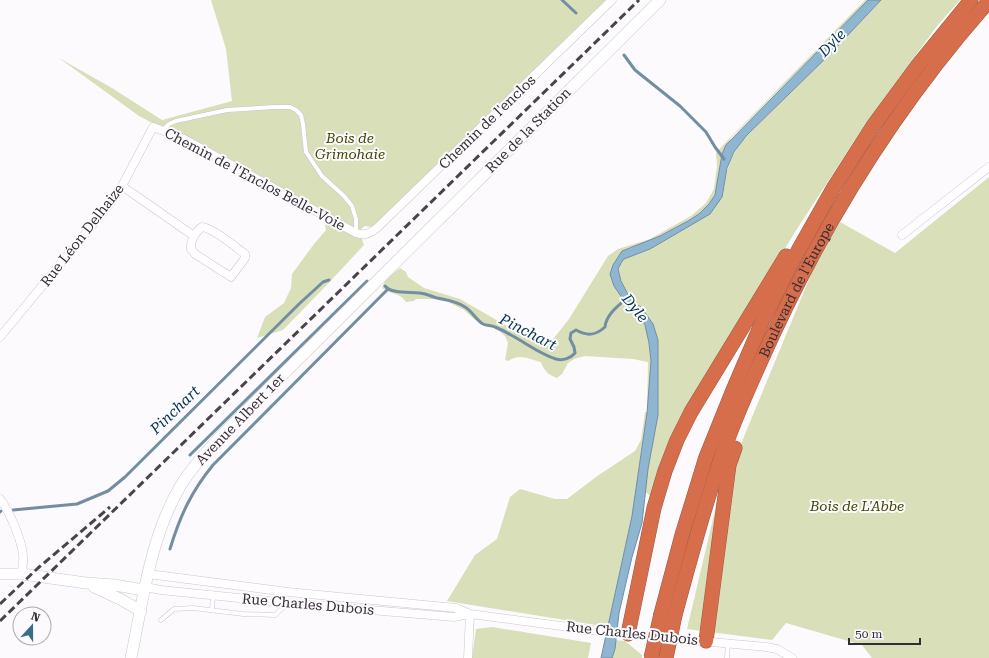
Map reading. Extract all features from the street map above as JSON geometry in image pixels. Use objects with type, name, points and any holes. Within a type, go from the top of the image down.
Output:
[{"type":"highway","name":"Boulevard de l'Europe","points":[[651,658],[682,535],[706,457],[732,390],[763,320],[799,249],[834,187],[873,126],[918,65],[971,0]]},
{"type":"highway","name":"Boulevard de l'Europe","points":[[666,658],[675,615],[696,536],[719,462],[775,328],[794,289],[848,192],[885,134],[930,72],[989,1]]},
{"type":"highway","points":[[625,634],[654,508],[665,471],[677,440],[691,412],[786,256],[799,249]]},
{"type":"highway","points":[[706,641],[729,465],[747,412],[746,395]]},
{"type":"main road","name":"Rue de la Station","points":[[397,261],[660,0]]},
{"type":"main road","name":"Avenue Albert 1er","points":[[131,658],[156,541],[181,486],[200,459],[221,436],[397,261]]},
{"type":"main road","points":[[0,574],[22,574],[86,583],[102,582],[145,589]]},
{"type":"main road","points":[[86,583],[120,599],[140,611]]},
{"type":"street","name":"Chemin de l'enclos","points":[[356,233],[369,233],[378,227],[612,0]]},
{"type":"street","name":"Chemin de l'Enclos Belle-Voie","points":[[153,127],[188,141],[356,233]]},
{"type":"street","name":"Rue Léon Delhaize","points":[[0,336],[96,220],[122,186],[153,127]]},
{"type":"street","points":[[902,235],[989,167]]},
{"type":"street","points":[[122,186],[194,236]]},
{"type":"street","points":[[200,228],[206,228],[245,254],[244,258],[231,277],[195,254],[190,246],[194,236],[200,228]]},
{"type":"street","points":[[0,499],[10,516],[21,545],[24,557],[22,574]]},
{"type":"street","name":"Rue Charles Dubois","points":[[148,574],[288,592],[456,608],[470,614],[625,634],[777,649],[792,658]]},
{"type":"street","points":[[213,595],[214,582]]},
{"type":"street","name":"Rue Charles Dubois","points":[[145,589],[287,604],[454,617],[470,614]]},
{"type":"street","points":[[287,604],[288,592]]},
{"type":"street","points":[[468,658],[470,614]]},
{"type":"lane","points":[[163,130],[169,124],[176,121],[227,110],[274,107],[290,107],[296,110],[301,115],[306,152],[322,176],[344,196],[352,206],[356,219],[356,233]]},
{"type":"lane","points":[[212,610],[213,595]]},
{"type":"lane","points":[[161,620],[174,608],[193,608],[243,614],[275,615],[287,604]]},
{"type":"lane","points":[[727,658],[728,643]]},
{"type":"green space","name":"Bois de Grimohaie","points":[[211,0],[607,0],[372,227],[365,226],[359,231],[364,245],[283,330],[257,338],[265,317],[284,303],[291,288],[292,274],[326,230],[323,214],[139,116],[59,58],[112,88],[162,120],[232,101],[226,49]]},
{"type":"green space","points":[[865,0],[868,0],[731,138],[722,154],[715,195],[709,204],[699,214],[688,221],[660,236],[626,249],[613,265],[627,305],[635,312],[645,325],[651,361],[647,413],[636,492],[608,627],[447,601],[475,555],[497,539],[510,497],[520,489],[555,499],[567,499],[596,477],[635,451],[641,440],[645,412],[647,412],[648,362],[633,359],[585,356],[574,359],[568,363],[562,374],[557,378],[552,376],[543,368],[541,362],[520,357],[516,357],[508,361],[505,360],[508,343],[505,336],[498,330],[474,319],[464,310],[448,302],[434,299],[416,299],[414,301],[406,302],[398,295],[382,288],[386,279],[400,268],[406,272],[408,277],[424,288],[460,299],[535,342],[544,343],[554,338],[569,319],[608,256],[618,249],[650,239],[691,216],[706,203],[714,189],[717,166],[716,153]]},
{"type":"green space","points":[[881,0],[960,0],[937,26],[866,123],[795,232],[755,299],[652,497],[644,491],[658,415],[658,340],[641,307],[632,302],[621,280],[618,269],[624,259],[650,249],[667,239],[722,197],[729,165],[735,152],[746,136],[832,52]]},
{"type":"green space","name":"Bois de L'Abbe","points":[[989,177],[989,658],[872,658],[862,645],[786,623],[772,640],[687,629],[717,502],[812,272],[840,222],[895,253]]},
{"type":"green space","points":[[492,627],[591,643],[588,658],[472,658],[476,629]]},
{"type":"green space","points":[[605,639],[625,641],[642,655],[642,658],[601,658]]},
{"type":"water","name":"Dyle","points":[[868,0],[881,0],[832,52],[746,136],[734,152],[727,168],[722,197],[710,214],[650,249],[624,259],[618,269],[621,281],[632,302],[641,307],[653,324],[658,340],[658,415],[648,469],[642,523],[632,557],[619,613],[615,649],[612,658],[601,658],[632,516],[647,413],[651,361],[645,325],[635,312],[627,305],[614,286],[610,274],[613,265],[622,251],[660,236],[688,221],[699,214],[709,204],[715,195],[722,154],[726,145]]},
{"type":"waterway","points":[[562,0],[576,13]]},
{"type":"waterway","points":[[624,55],[635,70],[680,106],[706,132],[724,159]]},
{"type":"waterway","name":"Pinchart","points":[[13,510],[77,504],[108,491],[125,477],[299,304],[323,282],[329,280]]},
{"type":"waterway","points":[[190,455],[367,281]]},
{"type":"waterway","name":"Pinchart","points":[[385,286],[393,291],[420,293],[458,303],[483,324],[494,326],[544,354],[559,360],[567,359],[575,353],[570,339],[571,333],[576,330],[587,334],[598,332],[605,327],[610,315],[626,299]]},
{"type":"waterway","points":[[170,549],[178,526],[192,495],[213,465],[388,289]]},
{"type":"railway","points":[[0,621],[639,0]]},
{"type":"railway","points":[[0,604],[38,568],[110,507]]}]
